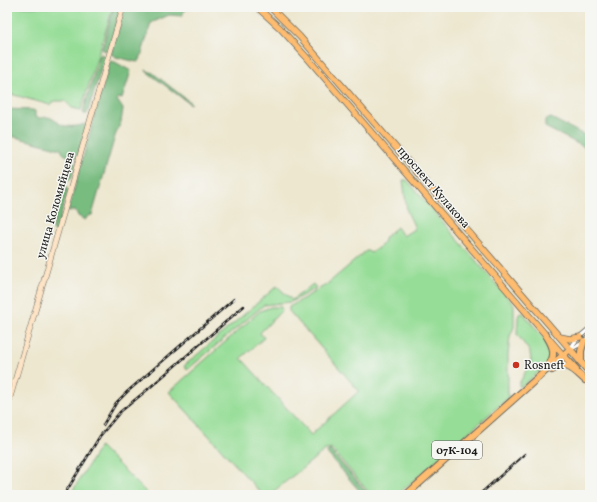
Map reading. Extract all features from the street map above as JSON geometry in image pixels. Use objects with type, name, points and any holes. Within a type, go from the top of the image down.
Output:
[{"type":"highway","points":[[545,372],[554,357],[553,348],[546,335]]},
{"type":"highway","points":[[581,362],[582,339]]},
{"type":"highway","points":[[564,355],[570,349]]},
{"type":"highway","name":"проспект Кулакова","points":[[570,349],[590,373]]},
{"type":"highway","name":"07К-104","points":[[406,495],[564,355]]},
{"type":"highway","name":"проспект Кулакова","points":[[564,355],[590,385]]},
{"type":"highway","points":[[545,372],[549,372],[560,365],[566,366],[573,368],[585,380]]},
{"type":"main road","name":"проспект Кулакова","points":[[256,7],[280,28],[310,61],[564,355]]},
{"type":"main road","name":"проспект Кулакова","points":[[270,7],[300,37],[570,349]]},
{"type":"main road","points":[[559,337],[582,339]]},
{"type":"street","name":"улица Коломийцева","points":[[7,408],[123,7]]},
{"type":"street","points":[[570,349],[582,339],[590,328]]},
{"type":"street","points":[[570,349],[582,339],[590,336]]},
{"type":"green space","points":[[7,7],[113,7],[81,110],[72,108],[65,101],[55,101],[50,105],[7,93]]},
{"type":"green space","points":[[114,7],[121,7],[109,47],[106,51],[102,49]]},
{"type":"green space","points":[[125,7],[191,7],[184,11],[182,16],[169,15],[151,23],[140,60],[137,62],[116,57],[111,54]]},
{"type":"green space","points":[[102,54],[105,57],[87,114],[84,114],[83,112],[100,55]]},
{"type":"green space","points":[[110,61],[115,62],[131,71],[122,99],[118,98],[117,100],[123,109],[121,122],[115,136],[92,215],[88,216],[85,220],[78,216],[76,211],[68,211]]},
{"type":"green space","points":[[146,70],[153,73],[191,103],[190,104]]},
{"type":"green space","points":[[7,109],[33,110],[35,111],[35,117],[48,117],[64,126],[84,124],[86,126],[77,158],[63,154],[61,149],[7,135]]},
{"type":"green space","points":[[551,118],[590,138],[590,150],[545,127],[545,120]]},
{"type":"green space","points":[[69,162],[76,163],[71,179],[69,180],[64,178]]},
{"type":"green space","points":[[403,180],[407,180],[514,305],[514,327],[510,336],[508,355],[508,398],[397,495],[371,495],[331,448],[324,451],[269,495],[259,495],[261,493],[169,392],[260,311],[271,307],[281,307],[282,310],[260,333],[264,338],[241,358],[311,435],[359,391],[289,311],[289,307],[326,285],[366,251],[371,253],[382,245],[385,237],[397,227],[403,236],[414,229],[407,211]]},
{"type":"green space","points":[[63,188],[67,188],[68,191],[56,232],[52,229]]},
{"type":"green space","points":[[313,284],[316,288],[291,302],[264,305],[187,370],[184,366],[277,286],[292,300]]},
{"type":"green space","points":[[523,313],[547,342],[551,356],[545,367],[522,386],[519,386],[531,361],[530,352],[517,334],[518,317],[519,314]]},
{"type":"green space","points":[[100,446],[149,495],[70,495]]},
{"type":"green space","points":[[330,450],[369,495],[363,495],[327,453]]},
{"type":"railway","points":[[103,425],[116,403],[127,392],[234,299]]},
{"type":"railway","points":[[64,495],[100,436],[120,412],[244,306]]},
{"type":"railway","points":[[479,495],[525,454]]},
{"type":"place","name":"Rosneft","points":[[516,365]]}]
